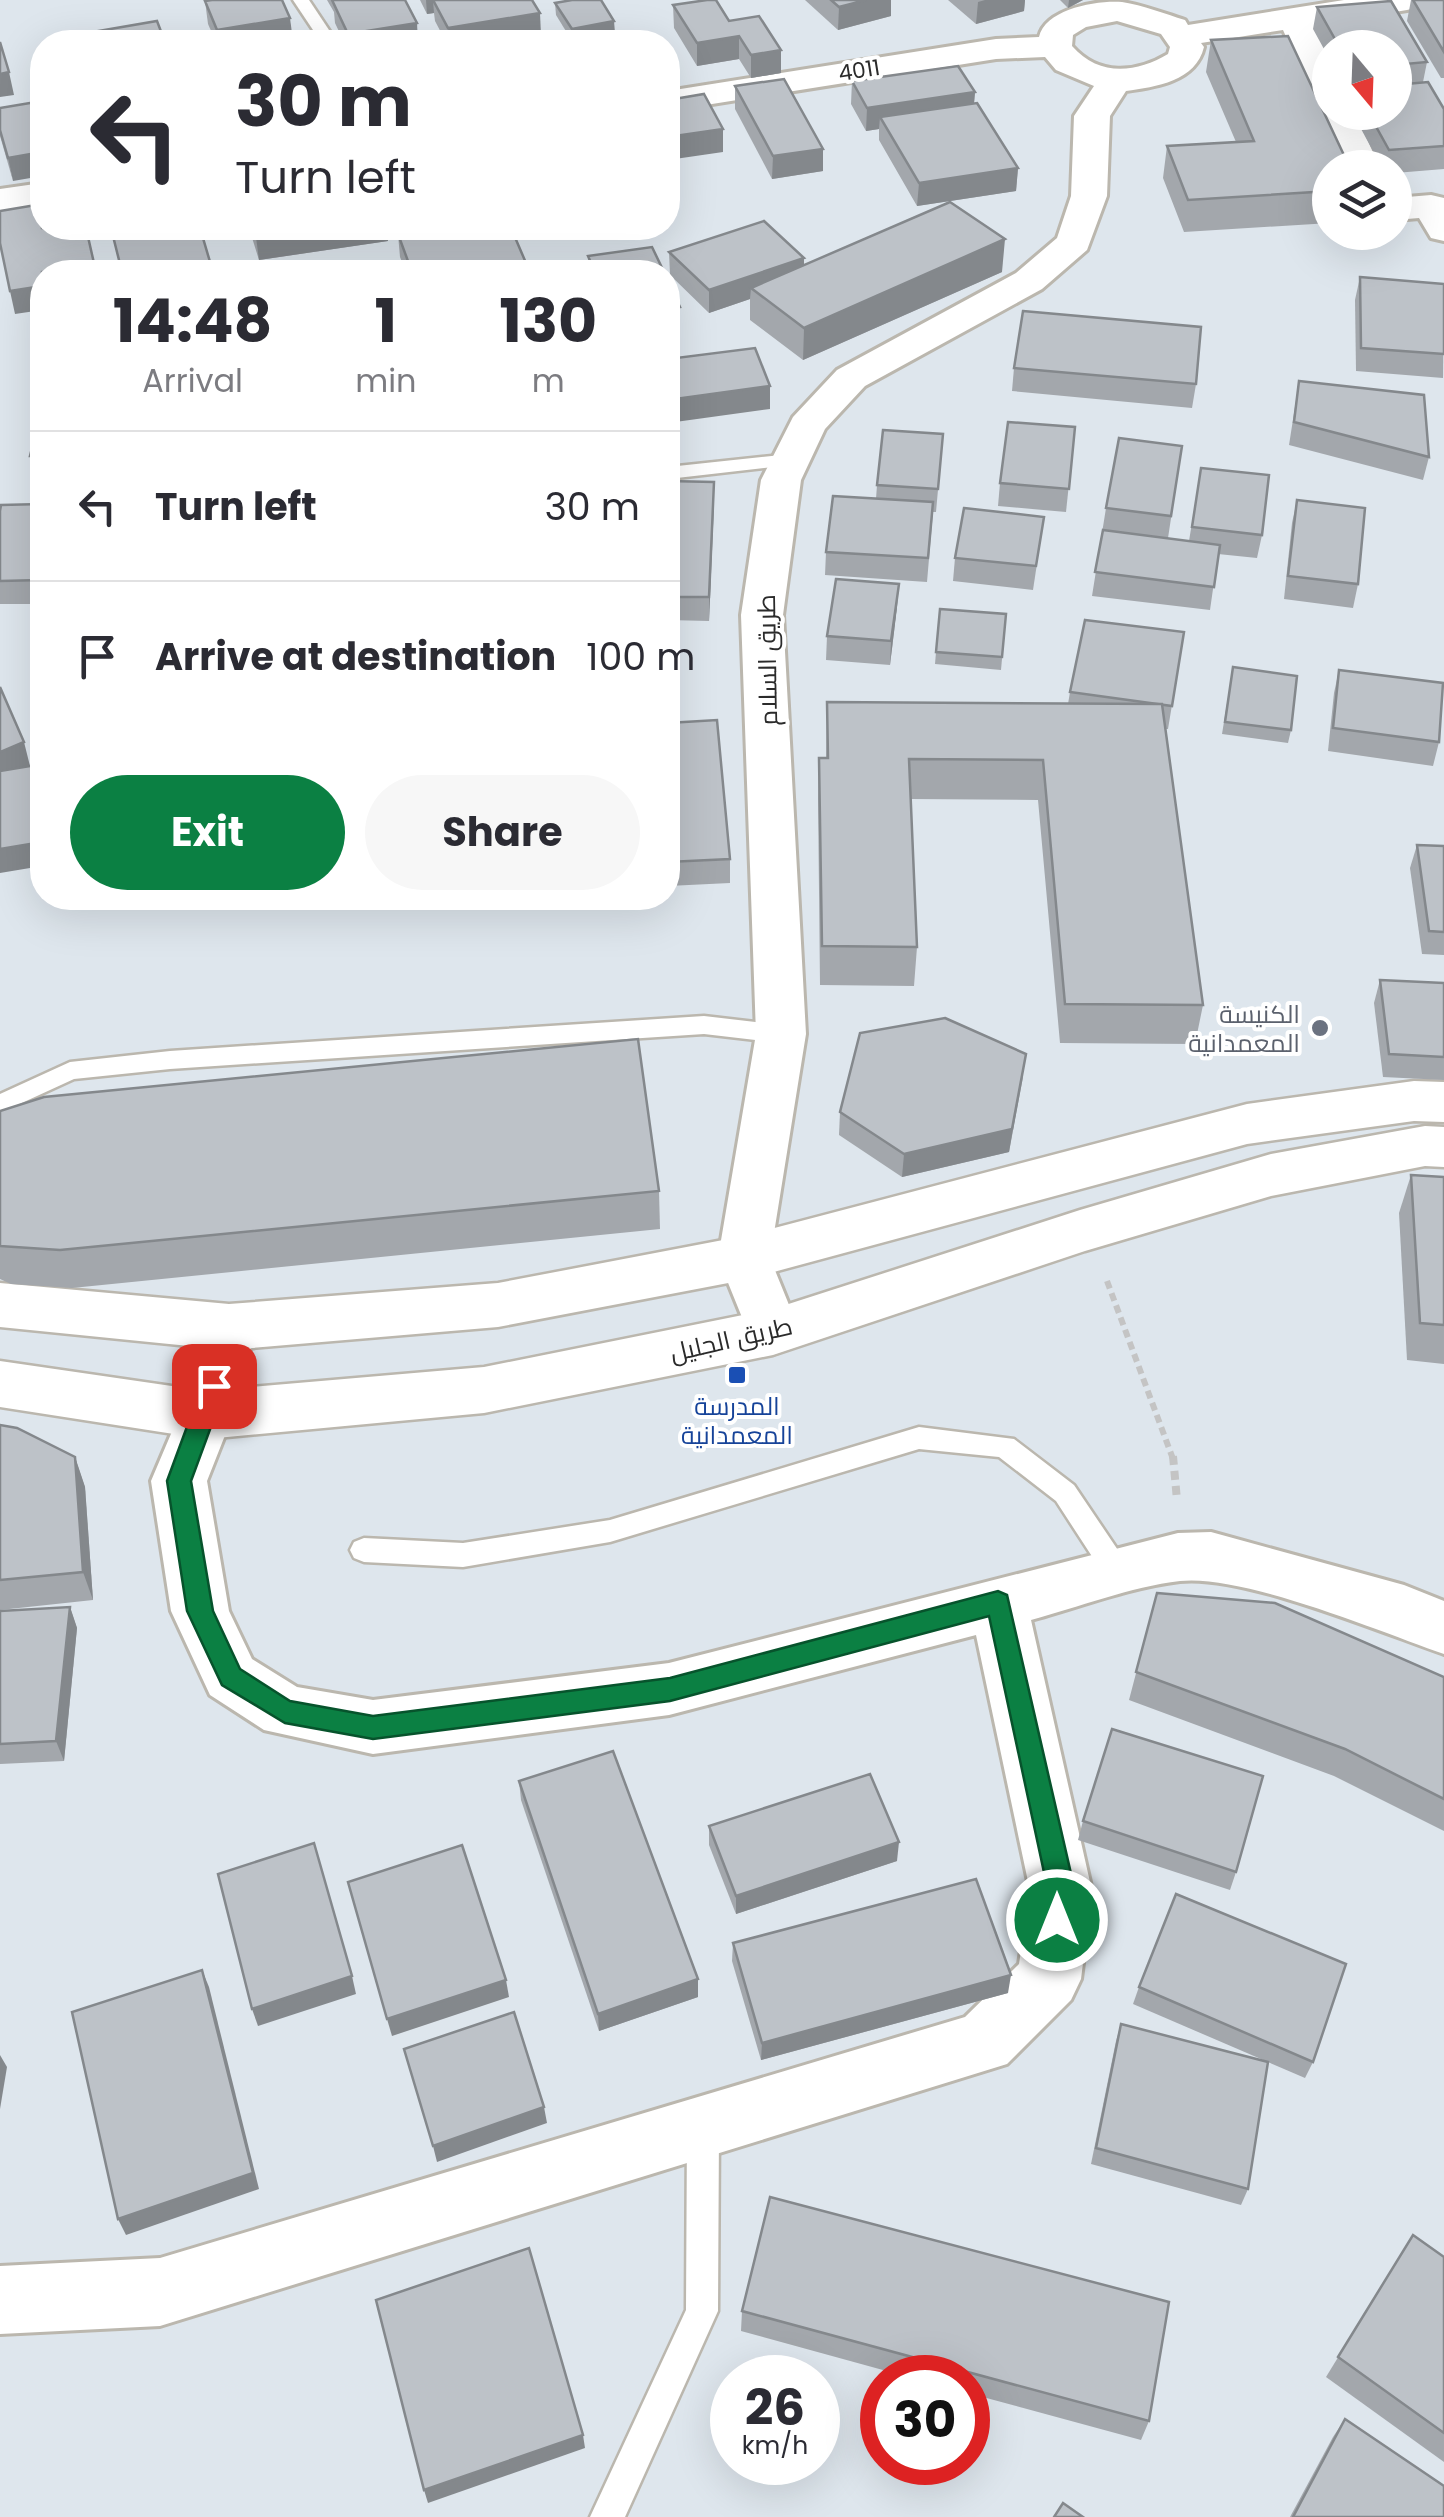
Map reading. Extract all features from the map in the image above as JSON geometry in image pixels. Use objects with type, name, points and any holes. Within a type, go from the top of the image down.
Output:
[{"type":"street","points":[[1182,36],[1407,0]]},
{"type":"street","points":[[1149,7],[1182,36],[1184,58],[1174,68],[1138,79],[1116,80],[1073,68],[1052,47],[1052,36],[1076,17],[1149,7]]},
{"type":"street","points":[[1295,18],[1312,56]]},
{"type":"street","name":"4011","points":[[680,98],[980,51],[1052,47]]},
{"type":"street","name":"طريق السلام","points":[[744,1258],[780,1034],[762,615],[781,480],[807,425],[850,378],[1029,280],[1074,242],[1089,196],[1092,116],[1116,80]]},
{"type":"street","points":[[0,200],[30,196]]},
{"type":"street","points":[[1412,208],[1431,206],[1444,230]]},
{"type":"street","points":[[0,1305],[229,1327],[498,1305],[744,1258],[1247,1124],[1414,1100],[1444,1102]]},
{"type":"street","name":"طريق الجليل","points":[[0,1384],[206,1416],[484,1390],[773,1332],[1080,1231],[1271,1175],[1425,1146],[1444,1147]]},
{"type":"street","points":[[744,1258],[773,1332]]},
{"type":"street","points":[[229,1327],[206,1416],[179,1481],[200,1611],[231,1677],[285,1711],[373,1727],[670,1690],[1178,1557],[1211,1556],[1404,1610],[1444,1629]]},
{"type":"street","points":[[0,2300],[160,2292],[984,2042],[1049,1979],[1061,1891],[998,1602]]},
{"type":"lane","points":[[301,0],[321,30]]},
{"type":"lane","points":[[680,472],[791,460]]},
{"type":"lane","points":[[0,1104],[70,1071],[170,1060],[704,1025],[780,1034]]},
{"type":"lane","points":[[364,1550],[463,1555],[610,1531],[919,1438],[1005,1447],[1065,1493],[1118,1572]]},
{"type":"lane","points":[[608,2517],[702,2312],[703,2128]]},
{"type":"path","points":[[1080,1231],[1114,1294],[1177,1468],[1178,1557]]},
{"type":"building","points":[[282,0],[290,18],[217,30],[205,1]]},
{"type":"building","points":[[332,0],[405,0],[417,23],[373,30],[346,30]]},
{"type":"building","points":[[433,0],[532,0],[540,13],[448,28]]},
{"type":"building","points":[[601,0],[614,21],[572,29],[555,3]]},
{"type":"building","points":[[716,0],[729,21],[759,16],[781,50],[751,55],[739,36],[697,43],[673,5]]},
{"type":"building","points":[[831,0],[866,0],[839,7]]},
{"type":"building","points":[[1413,0],[1444,0],[1444,52]]},
{"type":"building","points":[[1391,1],[1408,30],[1330,30],[1317,7]]},
{"type":"building","points":[[157,21],[160,30],[104,30]]},
{"type":"building","points":[[1288,36],[1312,87],[1312,130],[1332,130],[1342,150],[1312,150],[1312,192],[1188,200],[1167,146],[1254,141],[1211,40]]},
{"type":"building","points":[[1412,37],[1427,62],[1412,63]]},
{"type":"building","points":[[0,42],[9,72],[0,74]]},
{"type":"building","points":[[958,66],[975,92],[867,108],[852,81]]},
{"type":"building","points":[[784,79],[823,149],[773,156],[735,86]]},
{"type":"building","points":[[1428,82],[1444,109],[1444,146],[1389,150],[1378,130],[1412,130],[1412,83]]},
{"type":"building","points":[[704,94],[723,129],[680,135],[680,98]]},
{"type":"building","points":[[30,103],[30,154],[8,158],[0,130],[0,108]]},
{"type":"building","points":[[977,103],[1018,168],[919,183],[880,117]]},
{"type":"building","points":[[950,202],[1005,239],[804,328],[751,288]]},
{"type":"building","points":[[30,206],[30,240],[89,240],[93,260],[30,260],[30,288],[10,291],[0,243],[0,211]]},
{"type":"building","points":[[764,221],[804,258],[709,290],[669,252]]},
{"type":"building","points":[[114,240],[204,240],[209,260],[119,260]]},
{"type":"building","points":[[400,240],[516,240],[525,260],[408,260]]},
{"type":"building","points":[[652,247],[658,260],[590,260],[588,256]]},
{"type":"building","points":[[1360,277],[1444,284],[1444,354],[1361,348]]},
{"type":"building","points":[[1023,311],[1201,327],[1196,384],[1014,368]]},
{"type":"building","points":[[755,348],[770,386],[680,398],[680,357]]},
{"type":"building","points":[[1299,381],[1424,395],[1429,457],[1294,422]]},
{"type":"building","points":[[1008,422],[1075,427],[1069,489],[1000,483]]},
{"type":"building","points":[[883,430],[943,434],[938,489],[877,485]]},
{"type":"building","points":[[1119,438],[1182,446],[1171,516],[1106,508]]},
{"type":"building","points":[[1201,468],[1269,475],[1262,535],[1192,527]]},
{"type":"building","points":[[680,481],[714,482],[709,597],[680,597]]},
{"type":"building","points":[[833,496],[933,502],[928,558],[826,552]]},
{"type":"building","points":[[1297,500],[1365,508],[1358,584],[1288,576]]},
{"type":"building","points":[[30,504],[30,580],[0,581],[1,505]]},
{"type":"building","points":[[964,508],[1044,517],[1036,566],[955,558]]},
{"type":"building","points":[[1103,530],[1220,545],[1214,587],[1095,572]]},
{"type":"building","points":[[836,579],[899,584],[891,641],[827,636]]},
{"type":"building","points":[[940,609],[1006,614],[1002,657],[936,652]]},
{"type":"building","points":[[1085,620],[1184,632],[1172,706],[1070,692]]},
{"type":"building","points":[[1233,667],[1297,676],[1291,730],[1225,722]]},
{"type":"building","points":[[1339,670],[1443,683],[1439,742],[1333,728]]},
{"type":"building","points":[[0,687],[24,742],[0,752]]},
{"type":"building","points":[[827,702],[1162,704],[1203,1005],[1065,1004],[1043,760],[909,759],[917,947],[822,946],[819,758],[828,758]]},
{"type":"building","points":[[717,720],[730,859],[680,861],[680,722]]},
{"type":"building","points":[[30,766],[30,844],[0,849],[0,771]]},
{"type":"building","points":[[1417,845],[1444,846],[1444,932],[1429,931]]},
{"type":"building","points":[[1380,980],[1444,983],[1444,1057],[1389,1054]]},
{"type":"building","points":[[945,1018],[1026,1054],[1012,1129],[904,1154],[840,1112],[860,1033]]},
{"type":"building","points":[[638,1039],[659,1191],[60,1250],[0,1246],[0,1111],[44,1097]]},
{"type":"building","points":[[1411,1175],[1444,1177],[1444,1325],[1420,1323]]},
{"type":"building","points":[[0,1425],[17,1428],[75,1457],[83,1572],[0,1580]]},
{"type":"building","points":[[1157,1593],[1275,1603],[1444,1677],[1444,1799],[1345,1749],[1136,1672]]},
{"type":"building","points":[[70,1607],[56,1741],[0,1744],[0,1611]]},
{"type":"building","points":[[1112,1729],[1263,1776],[1236,1872],[1083,1821]]},
{"type":"building","points":[[613,1751],[698,1979],[598,2014],[519,1781]]},
{"type":"building","points":[[870,1774],[899,1842],[736,1896],[709,1826]]},
{"type":"building","points":[[314,1843],[352,1976],[252,2009],[218,1874]]},
{"type":"building","points":[[462,1845],[506,1980],[387,2019],[348,1882]]},
{"type":"building","points":[[976,1879],[1011,1975],[762,2043],[733,1943]]},
{"type":"building","points":[[1176,1894],[1346,1964],[1313,2062],[1139,1987]]},
{"type":"building","points":[[202,1970],[253,2173],[118,2219],[72,2012]]},
{"type":"building","points":[[514,2012],[544,2107],[433,2146],[404,2049]]},
{"type":"building","points":[[1121,2024],[1268,2062],[1248,2189],[1096,2148]]},
{"type":"building","points":[[770,2197],[1169,2302],[1149,2421],[990,2378],[990,2355],[905,2355],[742,2311]]},
{"type":"building","points":[[1413,2235],[1444,2257],[1444,2433],[1338,2357]]},
{"type":"building","points":[[529,2248],[583,2435],[424,2490],[376,2300]]},
{"type":"building","points":[[1345,2419],[1444,2486],[1444,2517],[1293,2517]]},
{"type":"building","points":[[1063,2503],[1083,2517],[1054,2517]]},
{"type":"place","name":"الكنيسة المعمدانية","points":[[1320,1028]]},
{"type":"place","name":"المدرسة المعمدانية","points":[[737,1375]]},
{"type":"route","points":[[214,1386],[179,1481],[200,1611],[231,1677],[285,1711],[373,1727],[670,1690],[998,1602],[1061,1891],[1057,1920]]}]
